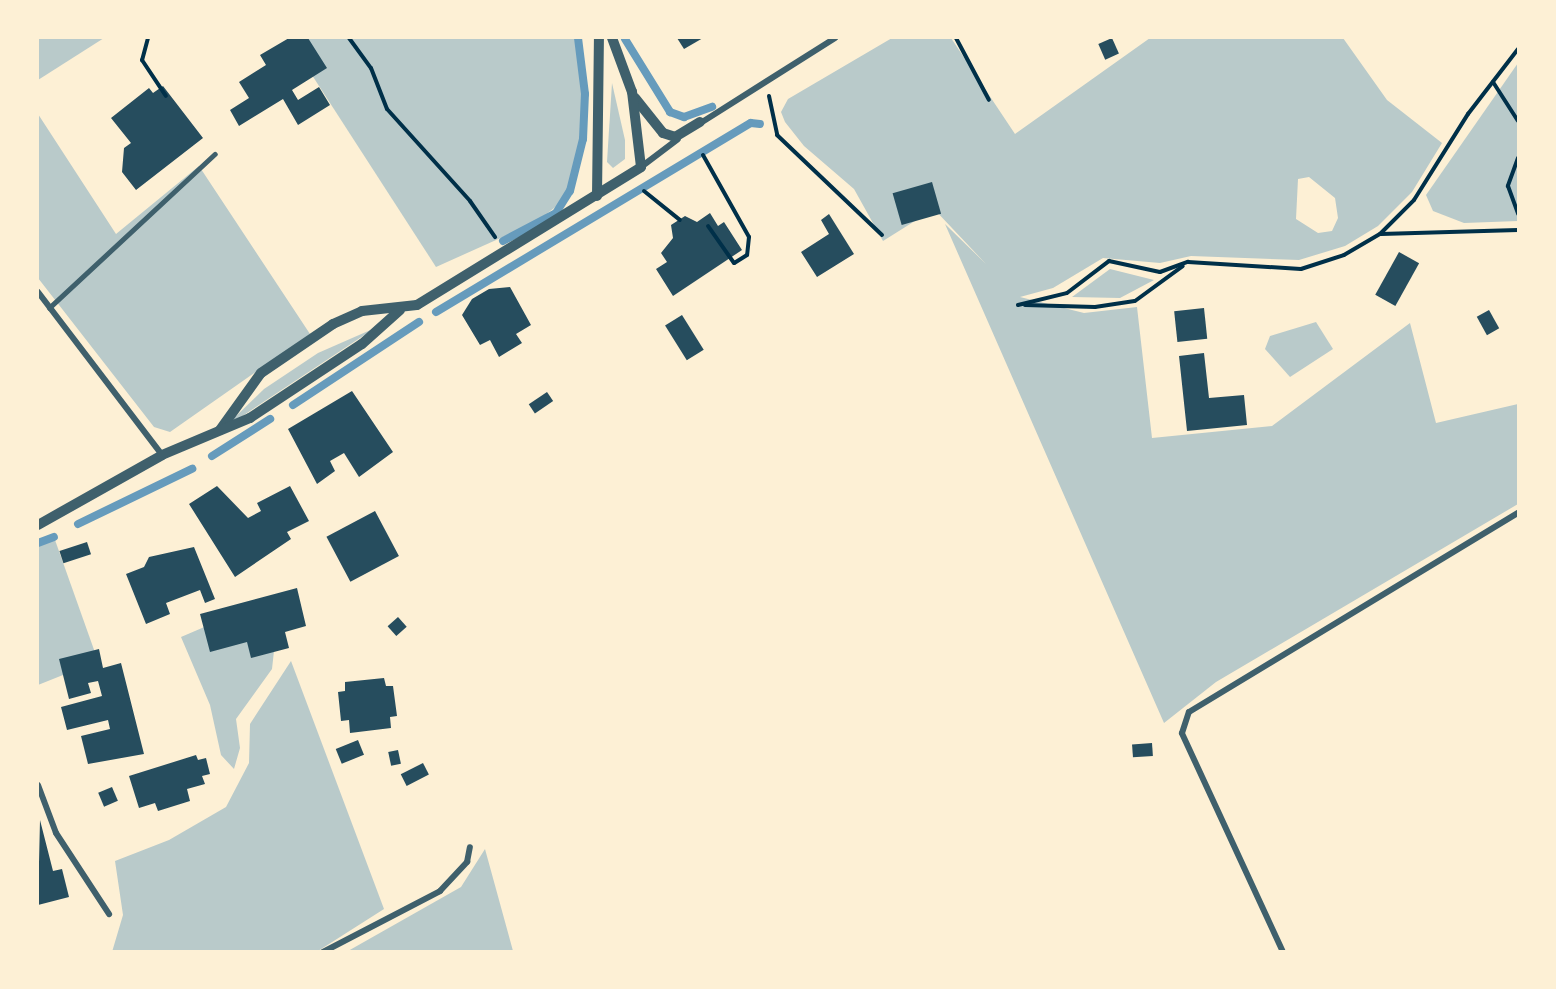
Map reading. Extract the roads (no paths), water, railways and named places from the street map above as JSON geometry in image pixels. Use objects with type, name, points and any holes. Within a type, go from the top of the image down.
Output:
[{"type":"street","points":[[597,196],[599,38]]},
{"type":"street","points":[[612,38],[632,92],[650,124],[663,133],[675,137],[835,38]]},
{"type":"street","points":[[632,92],[641,167]]},
{"type":"street","points":[[38,525],[162,455],[250,418],[334,364],[400,310],[597,196],[641,167],[700,122]]},
{"type":"street","points":[[38,292],[162,455]]},
{"type":"street","points":[[220,430],[261,373],[304,343],[362,311],[400,310]]},
{"type":"street","points":[[1283,951],[1182,733],[1189,712],[1518,513]]},
{"type":"street","points":[[38,785],[56,833],[109,914]]},
{"type":"street","points":[[323,951],[440,891],[467,862],[470,847]]},
{"type":"lane","points":[[49,308],[215,154]]},
{"type":"waterway","points":[[503,241],[556,213],[570,191],[583,139],[585,94],[578,38]]},
{"type":"waterway","points":[[625,39],[670,112],[684,117],[712,107]]},
{"type":"waterway","points":[[436,312],[751,123],[760,124]]},
{"type":"waterway","points":[[293,405],[419,322]]},
{"type":"waterway","points":[[212,456],[270,419]]},
{"type":"waterway","points":[[78,524],[192,469]]},
{"type":"waterway","points":[[38,543],[54,537]]}]
